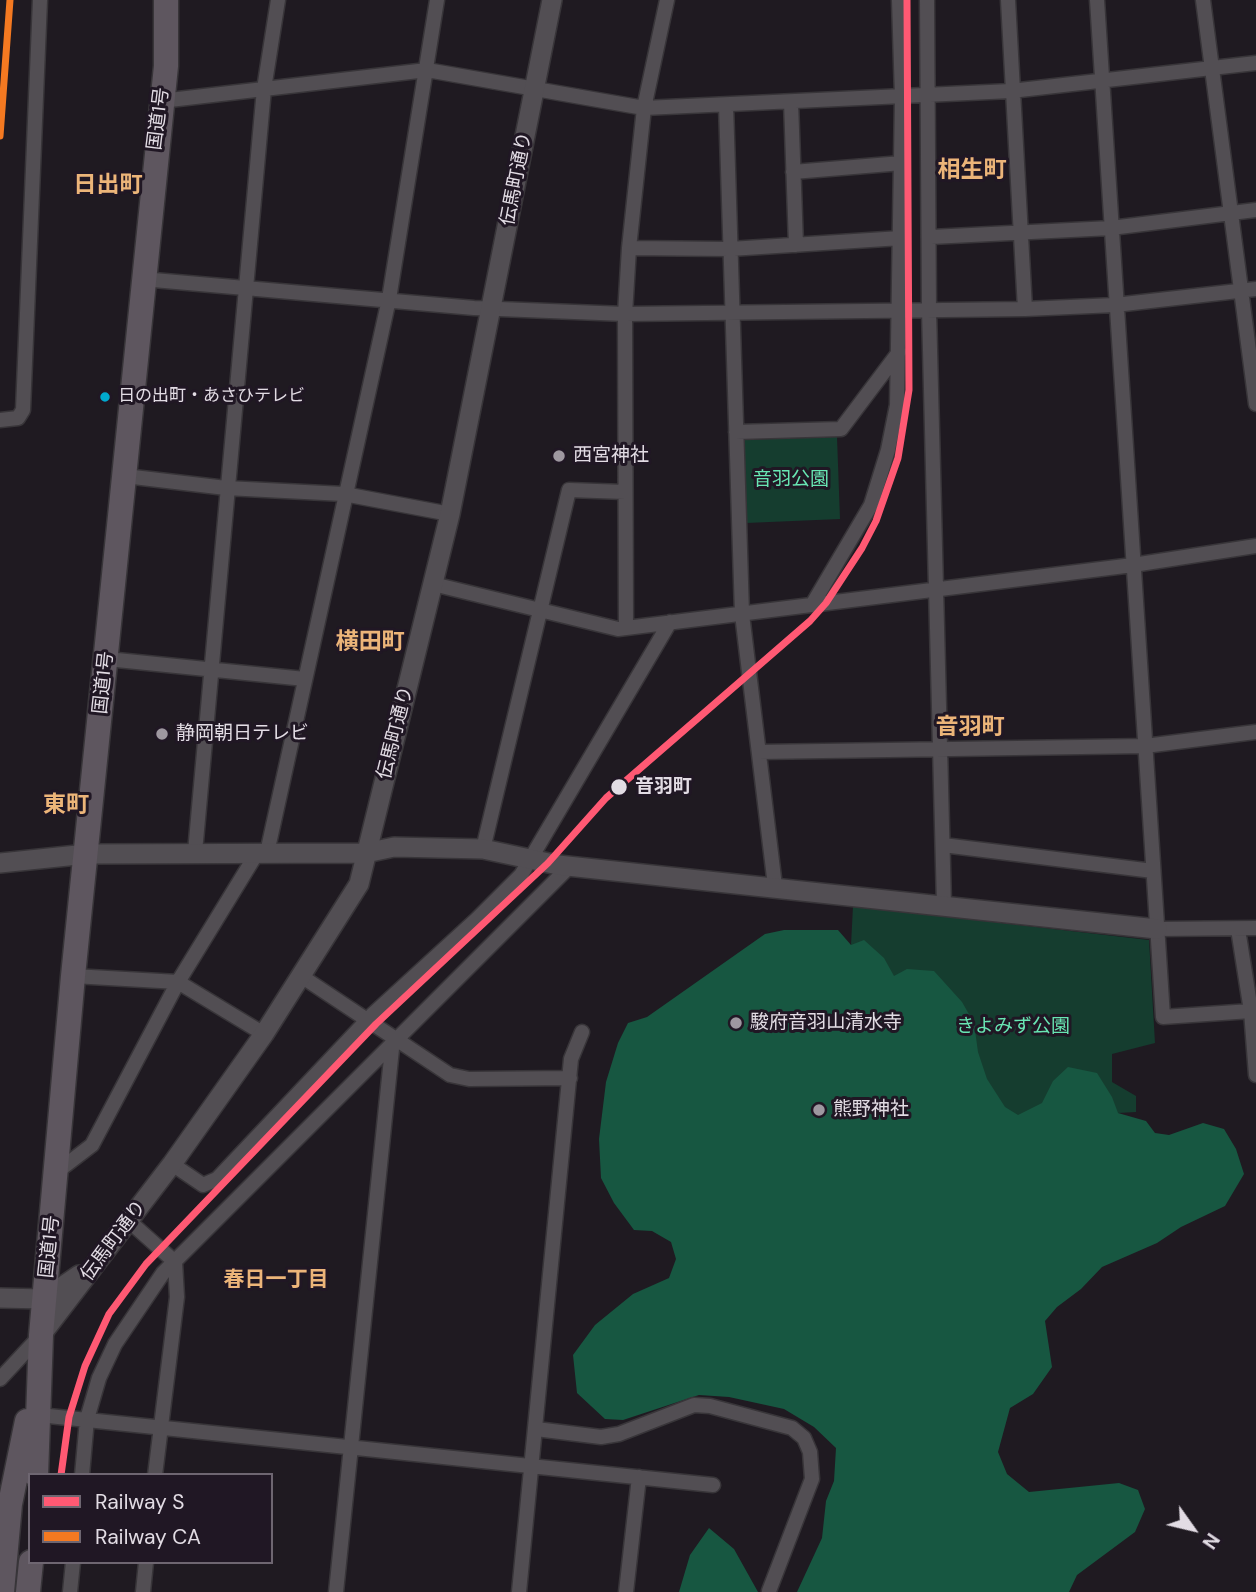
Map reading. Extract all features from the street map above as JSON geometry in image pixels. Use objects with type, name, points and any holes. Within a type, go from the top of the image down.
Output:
[{"type":"highway","name":"国道1号","points":[[2,1592],[9,1504],[38,1366],[142,279],[166,66],[166,0]]},
{"type":"highway","name":"国道1号","points":[[36,1473],[38,1366]]},
{"type":"highway","points":[[28,1592],[31,1564]]},
{"type":"street","points":[[0,419],[18,418],[23,410],[40,0]]},
{"type":"street","points":[[195,852],[264,89],[278,0]]},
{"type":"street","points":[[58,1171],[92,1145],[178,982],[262,853],[306,679],[388,299],[437,0]]},
{"type":"street","name":"伝馬町通り","points":[[41,1335],[172,1164],[264,1034],[359,884],[450,513],[552,0]]},
{"type":"street","points":[[626,628],[625,314],[629,248],[644,108],[667,0]]},
{"type":"street","points":[[812,605],[871,505],[888,450],[897,405],[902,163],[899,0]]},
{"type":"street","points":[[927,0],[931,237],[929,310],[944,905]]},
{"type":"street","points":[[1007,0],[1025,309]]},
{"type":"street","points":[[1097,0],[1163,1017],[1251,1011]]},
{"type":"street","points":[[1203,0],[1231,213],[1248,290],[1256,404]]},
{"type":"street","points":[[161,100],[427,70],[644,108],[1012,91],[1103,83],[1256,63]]},
{"type":"street","points":[[791,102],[796,245]]},
{"type":"street","points":[[726,104],[742,614],[775,886]]},
{"type":"street","points":[[793,173],[902,163]]},
{"type":"street","points":[[931,237],[1111,228],[1256,210]]},
{"type":"street","points":[[629,248],[730,249],[901,238]]},
{"type":"street","points":[[142,279],[491,309],[625,314],[1025,309],[1115,304],[1248,290]]},
{"type":"street","points":[[736,432],[841,429],[900,351]]},
{"type":"street","points":[[125,476],[226,488],[344,494],[450,513]]},
{"type":"street","points":[[483,849],[569,490],[625,492]]},
{"type":"street","points":[[433,584],[618,629],[1133,565],[1256,546]]},
{"type":"street","points":[[172,1164],[203,1185],[217,1179],[369,1018],[521,875],[670,622]]},
{"type":"street","points":[[107,659],[306,679]]},
{"type":"street","points":[[759,752],[1145,746],[1256,732]]},
{"type":"street","points":[[943,845],[1153,871]]},
{"type":"street","points":[[0,863],[88,854],[366,853],[394,847],[483,849],[570,866],[1157,929],[1256,928]]},
{"type":"street","points":[[82,1473],[87,1419],[99,1378],[115,1344],[145,1296],[393,1039],[570,866]]},
{"type":"street","points":[[1238,929],[1251,1011],[1256,1075]]},
{"type":"street","points":[[74,976],[178,982],[264,1034]]},
{"type":"street","points":[[301,976],[369,1018],[393,1039],[450,1075],[570,1079]]},
{"type":"street","points":[[519,1592],[571,1059],[582,1032]]},
{"type":"street","points":[[336,1592],[393,1039]]},
{"type":"street","points":[[0,1298],[44,1299],[71,1283],[124,1228],[175,1262]]},
{"type":"street","points":[[155,1473],[177,1297],[175,1262]]},
{"type":"street","points":[[0,1380],[41,1335]]},
{"type":"street","points":[[536,1429],[601,1437],[619,1434],[694,1405],[710,1406],[792,1428],[804,1438],[810,1452],[811,1479],[769,1591]]},
{"type":"street","points":[[39,1415],[352,1445],[713,1485]]},
{"type":"street","points":[[626,1592],[639,1477]]},
{"type":"street","points":[[70,1592],[73,1564]]},
{"type":"street","points":[[143,1592],[146,1564]]},
{"type":"green space","name":"音羽公園","points":[[837,437],[840,519],[746,523],[742,440]]},
{"type":"green space","name":"きよみず公園","points":[[853,906],[1149,940],[1155,1043],[1112,1054],[1112,1082],[1136,1096],[1136,1112],[1118,1113],[1054,1175],[851,945]]},
{"type":"green space","points":[[784,930],[838,930],[851,945],[864,940],[884,958],[894,976],[907,969],[934,971],[962,1002],[974,1023],[978,1052],[987,1079],[1005,1107],[1018,1115],[1042,1103],[1053,1081],[1068,1067],[1097,1073],[1112,1097],[1118,1113],[1146,1121],[1155,1133],[1169,1135],[1203,1123],[1224,1129],[1236,1149],[1244,1174],[1225,1206],[1181,1227],[1157,1243],[1102,1267],[1081,1289],[1057,1307],[1045,1321],[1052,1367],[1033,1394],[1010,1408],[998,1452],[1007,1474],[1029,1492],[1119,1483],[1138,1490],[1145,1509],[1135,1532],[1077,1575],[1069,1592],[797,1592],[822,1538],[826,1501],[834,1481],[836,1448],[814,1427],[784,1409],[729,1397],[699,1395],[623,1420],[605,1419],[577,1393],[573,1355],[595,1325],[633,1294],[669,1278],[676,1259],[671,1242],[652,1231],[634,1230],[614,1203],[601,1178],[599,1139],[606,1082],[618,1043],[628,1023],[647,1017],[765,934]]},
{"type":"green space","points":[[709,1528],[734,1549],[758,1592],[679,1592],[690,1555]]},
{"type":"rail line","name":"CA","points":[[0,136],[10,0]]},
{"type":"rail line","name":"S","points":[[61,1473],[69,1417],[85,1366],[109,1314],[146,1264],[376,1024],[548,863],[606,798],[810,621],[826,603],[862,548],[876,521],[898,458],[909,390],[907,0]]},
{"type":"place","name":"日の出町・あさひテレビ","points":[[105,397]]},
{"type":"place","name":"西宮神社","points":[[559,456]]},
{"type":"place","name":"静岡朝日テレビ","points":[[162,734]]},
{"type":"place","name":"音羽町","points":[[619,787]]},
{"type":"place","name":"駿府音羽山清水寺","points":[[736,1023]]},
{"type":"place","name":"熊野神社","points":[[819,1110]]},
{"type":"district","name":"相生町","points":[[972,171]]},
{"type":"district","name":"日出町","points":[[108,186]]},
{"type":"district","name":"横田町","points":[[370,643]]},
{"type":"district","name":"音羽町","points":[[970,728]]},
{"type":"district","name":"東町","points":[[66,806]]},
{"type":"district","name":"春日一丁目","points":[[276,1280]]}]
